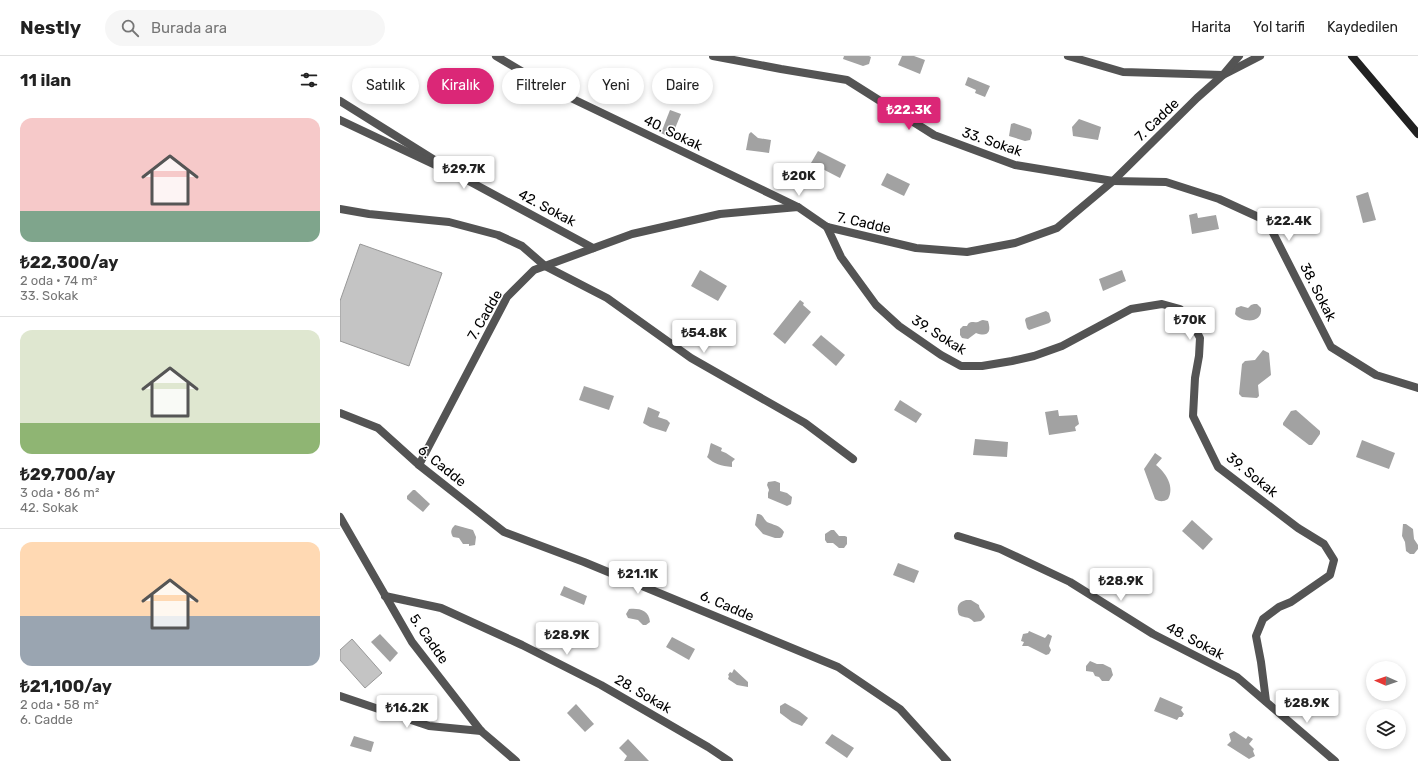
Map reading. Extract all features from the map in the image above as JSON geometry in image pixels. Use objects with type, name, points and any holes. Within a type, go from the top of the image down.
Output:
[{"type":"main road","points":[[1352,56],[1418,134]]},
{"type":"street","name":"40. Sokak","points":[[496,56],[548,87],[798,207]]},
{"type":"street","name":"33. Sokak","points":[[713,56],[781,70],[847,80],[934,135],[1015,165],[1113,181]]},
{"type":"street","points":[[1068,56],[1123,72],[1223,75],[1260,56]]},
{"type":"street","name":"7. Cadde","points":[[419,465],[507,297],[534,270],[632,234],[720,214],[798,207],[826,227],[916,248],[967,252],[1015,243],[1057,228],[1113,181],[1197,98],[1223,75],[1239,56]]},
{"type":"street","name":"42. Sokak","points":[[340,100],[467,180]]},
{"type":"street","name":"42. Sokak","points":[[340,120],[467,180],[593,248]]},
{"type":"street","name":"38. Sokak","points":[[1113,181],[1166,182],[1219,198],[1268,221],[1331,347],[1376,375],[1418,388]]},
{"type":"street","points":[[340,210],[449,222],[498,235],[522,246],[545,266],[607,298],[691,358],[805,423],[853,459]]},
{"type":"street","name":"39. Sokak","points":[[826,227],[841,257],[876,305],[900,326],[941,355],[961,366],[982,366],[1034,356],[1062,346],[1131,309],[1162,304],[1180,309],[1191,321],[1200,338],[1193,416],[1218,467],[1298,528],[1324,544],[1334,560],[1330,575],[1291,602],[1279,607],[1264,619],[1256,636],[1266,701]]},
{"type":"street","name":"6. Cadde","points":[[340,413],[378,428],[419,465],[504,532],[584,562],[838,667],[900,709],[946,760]]},
{"type":"street","name":"5. Cadde","points":[[340,517],[412,642],[481,731],[516,761]]},
{"type":"street","name":"48. Sokak","points":[[958,536],[1000,549],[1070,582],[1153,634],[1237,678],[1266,701]]},
{"type":"street","name":"28. Sokak","points":[[386,596],[441,608],[522,645],[601,684],[729,761]]},
{"type":"street","points":[[340,696],[429,726],[481,731]]},
{"type":"street","points":[[1266,701],[1335,761]]},
{"type":"shaded area","points":[[844,56],[871,57],[869,64],[863,66],[843,59]]},
{"type":"shaded area","points":[[902,56],[914,56],[925,60],[920,74],[898,65]]},
{"type":"shaded area","points":[[968,77],[990,86],[985,97],[975,93],[976,90],[965,85]]},
{"type":"shaded area","points":[[670,110],[681,114],[671,138],[661,133]]},
{"type":"shaded area","points":[[1079,119],[1101,127],[1098,140],[1073,136],[1072,127]]},
{"type":"shaded area","points":[[1014,123],[1031,129],[1032,133],[1030,140],[1025,141],[1009,136],[1011,124]]},
{"type":"shaded area","points":[[751,132],[758,138],[771,140],[769,153],[746,150],[749,134]]},
{"type":"shaded area","points":[[818,151],[846,165],[840,178],[811,163]]},
{"type":"shaded area","points":[[887,173],[910,184],[904,196],[881,185]]},
{"type":"shaded area","points":[[1368,192],[1376,220],[1363,223],[1356,196]]},
{"type":"shaded area","points":[[1197,213],[1198,218],[1216,215],[1219,229],[1192,234],[1189,215]]},
{"type":"shaded area","points":[[700,270],[727,286],[718,301],[691,286]]},
{"type":"shaded area","points":[[1122,270],[1126,281],[1103,291],[1099,279]]},
{"type":"shaded area","points":[[800,300],[811,312],[785,344],[773,334]]},
{"type":"shaded area","points":[[1254,304],[1257,304],[1261,308],[1259,317],[1247,320],[1238,317],[1235,314],[1236,308],[1241,306],[1248,308]]},
{"type":"shaded area","points":[[1046,311],[1049,313],[1051,321],[1049,323],[1029,330],[1027,328],[1026,318]]},
{"type":"shaded area","points":[[983,320],[988,321],[988,333],[976,333],[968,339],[962,338],[960,335],[960,329],[963,326],[967,326],[970,322],[978,322]]},
{"type":"shaded area","points":[[821,335],[845,355],[836,366],[812,345]]},
{"type":"shaded area","points":[[1263,350],[1269,353],[1271,375],[1258,385],[1259,396],[1257,398],[1242,397],[1239,394],[1242,364],[1245,361],[1255,360]]},
{"type":"shaded area","points":[[584,386],[614,396],[609,410],[579,400]]},
{"type":"shaded area","points":[[900,400],[922,414],[916,423],[894,410]]},
{"type":"shaded area","points":[[648,407],[660,412],[658,417],[667,420],[670,423],[666,432],[643,423]]},
{"type":"shaded area","points":[[1058,410],[1059,416],[1077,415],[1079,424],[1075,427],[1076,431],[1049,435],[1045,412]]},
{"type":"shaded area","points":[[1296,410],[1320,431],[1320,434],[1312,445],[1309,445],[1283,425],[1291,411]]},
{"type":"shaded area","points":[[975,439],[1008,442],[1007,457],[973,455]]},
{"type":"shaded area","points":[[1362,440],[1395,453],[1389,469],[1356,457]]},
{"type":"shaded area","points":[[711,443],[722,448],[721,451],[735,459],[732,462],[732,467],[718,464],[707,457]]},
{"type":"shaded area","points":[[1155,453],[1162,458],[1156,465],[1166,476],[1170,485],[1170,494],[1168,499],[1163,501],[1155,499],[1144,469]]},
{"type":"shaded area","points":[[775,481],[780,483],[780,491],[787,493],[792,497],[791,504],[787,506],[768,498],[768,482]]},
{"type":"shaded area","points":[[415,490],[430,504],[423,512],[407,499],[407,496]]},
{"type":"shaded area","points":[[757,514],[762,516],[767,522],[780,528],[784,532],[782,537],[775,538],[763,534],[755,525]]},
{"type":"shaded area","points":[[1192,520],[1213,539],[1203,550],[1182,531]]},
{"type":"shaded area","points":[[1403,524],[1406,524],[1413,529],[1414,539],[1418,545],[1418,549],[1414,554],[1410,554],[1406,551],[1405,542],[1402,536]]},
{"type":"shaded area","points":[[455,525],[473,530],[476,537],[475,545],[469,546],[469,544],[463,544],[459,538],[453,537],[451,531]]},
{"type":"shaded area","points":[[831,530],[834,530],[839,536],[847,537],[847,544],[844,548],[839,548],[833,543],[827,543],[825,540],[825,534]]},
{"type":"shaded area","points":[[898,563],[919,571],[914,583],[893,575]]},
{"type":"shaded area","points":[[564,586],[587,596],[584,605],[560,595]]},
{"type":"shaded area","points":[[966,600],[971,600],[979,605],[985,617],[981,621],[974,622],[959,615],[958,605]]},
{"type":"shaded area","points":[[629,609],[636,609],[646,612],[650,622],[643,625],[638,620],[628,618],[626,614]]},
{"type":"shaded area","points":[[1029,631],[1045,638],[1048,634],[1052,636],[1049,646],[1051,650],[1049,654],[1046,655],[1028,646],[1022,646],[1024,642],[1021,641],[1023,634],[1028,633]]},
{"type":"shaded area","points":[[380,634],[398,653],[390,662],[371,642]]},
{"type":"shaded area","points":[[672,637],[695,649],[689,660],[666,647]]},
{"type":"shaded area","points":[[1090,661],[1097,664],[1103,664],[1111,668],[1113,675],[1109,681],[1102,681],[1099,677],[1095,676],[1093,672],[1086,671],[1086,666]]},
{"type":"shaded area","points":[[734,669],[748,682],[748,687],[737,685],[728,679],[728,675],[730,672],[732,673]]},
{"type":"shaded area","points":[[1160,697],[1183,707],[1181,710],[1184,714],[1182,717],[1179,717],[1177,720],[1154,711]]},
{"type":"shaded area","points":[[785,703],[808,718],[802,726],[792,722],[780,713],[780,706]]},
{"type":"shaded area","points":[[576,704],[594,724],[585,732],[567,713]]},
{"type":"shaded area","points":[[1234,731],[1246,739],[1248,736],[1253,739],[1249,744],[1254,749],[1253,751],[1255,756],[1249,759],[1227,745],[1231,741],[1229,734]]},
{"type":"shaded area","points":[[832,734],[854,748],[847,758],[825,743]]},
{"type":"shaded area","points":[[354,736],[374,742],[371,752],[350,746]]},
{"type":"shaded area","points":[[628,739],[649,761],[624,761],[627,756],[619,748]]},
{"type":"building","points":[[360,244],[442,273],[409,366],[340,341],[340,301]]},
{"type":"building","points":[[352,639],[382,673],[365,688],[340,660],[340,650]]}]
